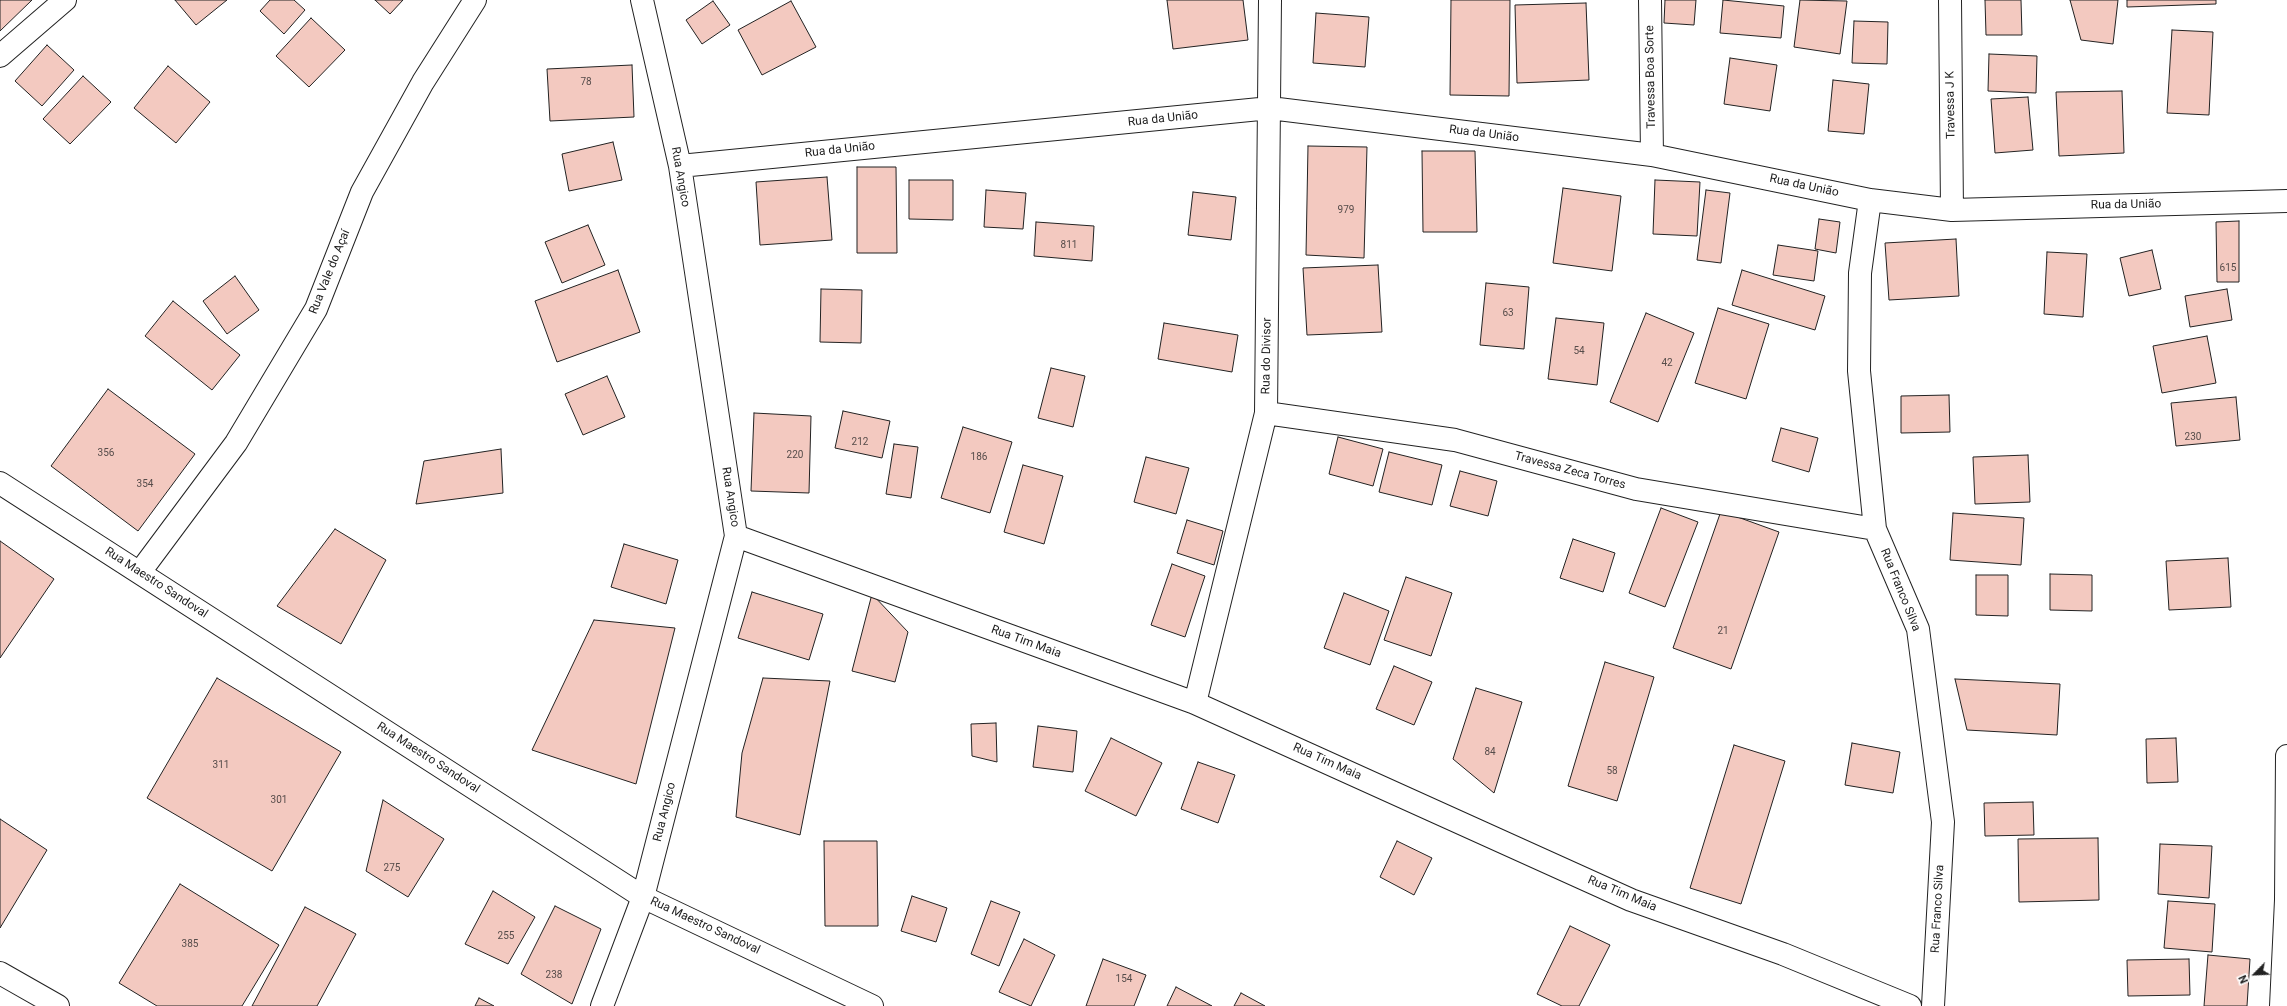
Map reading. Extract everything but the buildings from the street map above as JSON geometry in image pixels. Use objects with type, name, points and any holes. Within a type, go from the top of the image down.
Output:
[{"type":"street","points":[[0,56],[65,0]]},
{"type":"street","name":"Rua Vale do Açaí","points":[[140,572],[236,443],[316,309],[362,192],[423,82],[475,0]]},
{"type":"street","name":"Rua Angico","points":[[602,1006],[643,897],[736,536],[680,166],[642,0]]},
{"type":"street","name":"Rua do Divisor","points":[[1195,703],[1266,413],[1270,0]]},
{"type":"street","name":"Travessa Boa Sorte","points":[[1650,0],[1652,155]]},
{"type":"street","name":"Travessa J K","points":[[1950,0],[1952,210]]},
{"type":"street","name":"Rua da União","points":[[680,166],[1270,108],[1652,155],[1870,200],[1952,210],[2287,201]]},
{"type":"street","name":"Rua Franco Silva","points":[[1870,200],[1860,273],[1859,371],[1875,529],[1918,629],[1943,822],[1933,1006]]},
{"type":"street","name":"Travessa Zeca Torres","points":[[1266,413],[1455,440],[1636,489],[1875,529]]},
{"type":"street","name":"Rua Maestro Sandoval","points":[[0,483],[643,897],[872,1006]]},
{"type":"street","name":"Rua Tim Maia","points":[[736,536],[1195,703],[1631,900],[1783,954],[1910,1006]]},
{"type":"street","points":[[2280,1006],[2286,901],[2287,756]]},
{"type":"street","points":[[0,973],[58,1006]]}]
